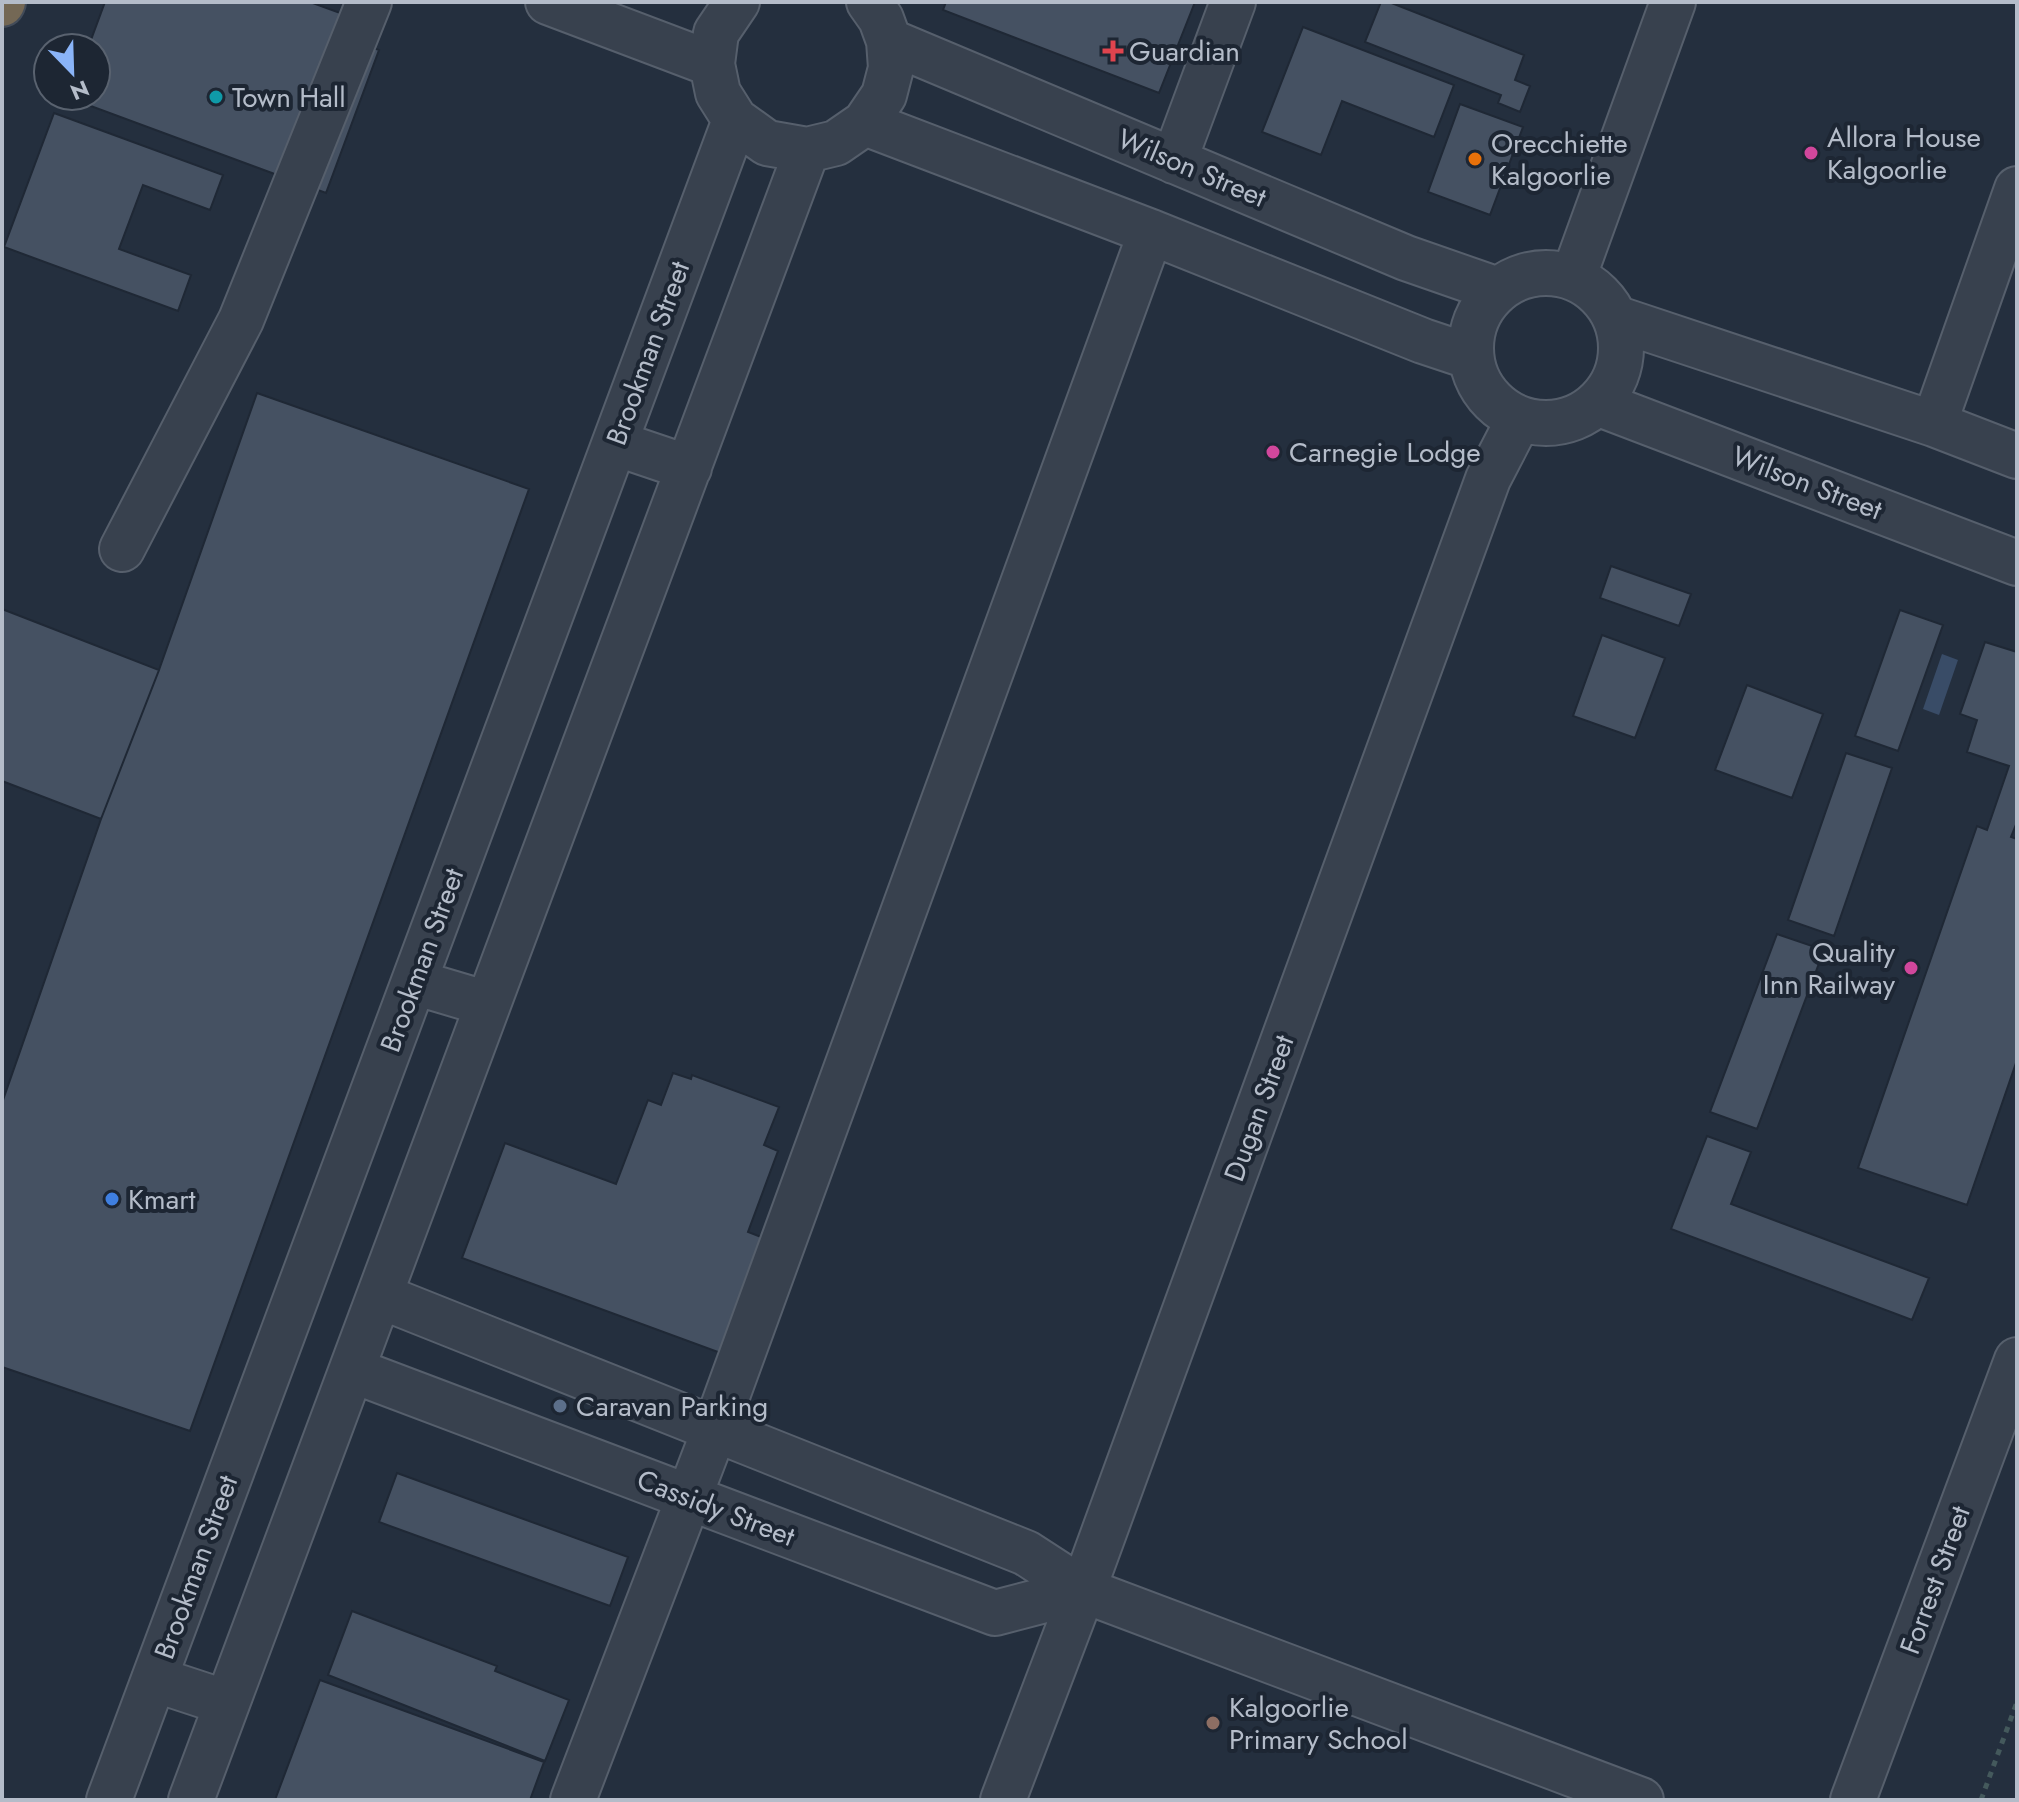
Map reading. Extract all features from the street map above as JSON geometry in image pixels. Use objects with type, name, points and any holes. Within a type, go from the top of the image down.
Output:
[{"type":"street","points":[[122,549],[241,320],[369,2]]},
{"type":"street","points":[[548,2],[712,64]]},
{"type":"street","points":[[737,2],[716,33],[712,64],[718,93],[735,120],[767,143],[807,150],[836,143],[865,123],[884,95],[891,68],[889,41],[881,19],[869,2]]},
{"type":"street","points":[[1174,161],[1233,2]]},
{"type":"street","points":[[1573,278],[1673,2]]},
{"type":"street","name":"Wilson Street","points":[[889,41],[1406,258],[1498,290]]},
{"type":"street","name":"Brookman Street","points":[[109,1800],[735,120]]},
{"type":"street","points":[[865,123],[1471,357]]},
{"type":"street","points":[[191,1800],[807,150]]},
{"type":"street","points":[[1934,424],[2017,189]]},
{"type":"street","points":[[573,1800],[715,1429],[1151,232]]},
{"type":"street","points":[[1554,273],[1591,287],[1605,301],[1621,337],[1621,358],[1606,394],[1597,403],[1576,418],[1557,423],[1538,423],[1519,419],[1502,410],[1488,397],[1477,380],[1470,341],[1484,304],[1498,290],[1515,279],[1554,273]]},
{"type":"street","points":[[1615,318],[1934,424],[2017,456]]},
{"type":"street","name":"Wilson Street","points":[[1597,403],[2017,563]]},
{"type":"street","name":"Dugan Street","points":[[1003,1800],[1083,1590],[1488,479],[1519,419]]},
{"type":"street","points":[[615,443],[689,468]]},
{"type":"street","points":[[414,982],[488,1004]]},
{"type":"street","points":[[380,1296],[1026,1553],[1083,1590],[1641,1800]]},
{"type":"street","name":"Forrest Street","points":[[1853,1800],[2017,1360]]},
{"type":"street","name":"Cassidy Street","points":[[352,1370],[995,1613],[1083,1590]]},
{"type":"street","points":[[154,1679],[227,1703]]},
{"type":"path","points":[[1981,1800],[2017,1702]]},
{"type":"water","points":[[1942,654],[1958,660],[1939,715],[1923,709]]},
{"type":"building","name":"Town Hall","points":[[105,2],[310,2],[343,14],[335,34],[379,50],[326,193],[107,112],[112,112],[112,32],[94,32]]},
{"type":"building","name":"Guardian","points":[[946,2],[1195,2],[1159,93],[943,10]]},
{"type":"building","points":[[1381,2],[1389,2],[1524,55],[1515,80],[1530,86],[1520,112],[1498,103],[1501,95],[1365,42]]},
{"type":"building","points":[[1303,27],[1454,85],[1434,137],[1342,101],[1321,155],[1262,132]]},
{"type":"building","name":"Orecchiette Kalgoorlie","points":[[1460,104],[1523,127],[1490,215],[1428,192]]},
{"type":"building","points":[[54,113],[223,175],[210,210],[143,185],[119,249],[191,275],[178,311],[4,247]]},
{"type":"building","points":[[257,393],[529,489],[190,1431],[2,1367],[2,1103],[101,819],[159,670]]},
{"type":"building","points":[[1611,566],[1691,594],[1679,626],[1600,598]]},
{"type":"building","points":[[2,609],[159,670],[101,819],[2,781]]},
{"type":"building","points":[[1900,610],[1943,625],[1898,751],[1855,736]]},
{"type":"building","points":[[1602,635],[1665,658],[1635,738],[1573,716]]},
{"type":"building","points":[[1985,642],[2017,652],[2017,822],[2011,837],[2017,839],[2017,1060],[1967,1205],[1858,1168],[1977,826],[1987,830],[2009,766],[1967,752],[1977,720],[1960,714]]},
{"type":"building","points":[[1747,685],[1823,714],[1792,798],[1715,770]]},
{"type":"building","points":[[1846,753],[1892,768],[1834,936],[1788,920]]},
{"type":"building","points":[[1777,934],[1824,950],[1757,1129],[1710,1112]]},
{"type":"building","points":[[673,1073],[691,1079],[692,1075],[779,1107],[764,1145],[778,1151],[748,1232],[769,1240],[726,1355],[462,1258],[505,1143],[616,1184],[648,1100],[661,1105]]},
{"type":"building","points":[[1707,1136],[1751,1152],[1731,1204],[1929,1278],[1912,1320],[1671,1229]]},
{"type":"building","points":[[397,1473],[628,1557],[610,1606],[379,1522]]},
{"type":"building","points":[[352,1611],[497,1666],[495,1671],[569,1700],[545,1761],[328,1675]]},
{"type":"building","points":[[320,1680],[544,1762],[530,1800],[275,1800]]},
{"type":"place","name":"Guardian","points":[[1113,51]]},
{"type":"place","name":"Town Hall","points":[[216,97]]},
{"type":"place","name":"Allora House Kalgoorlie","points":[[1811,153]]},
{"type":"place","name":"Orecchiette Kalgoorlie","points":[[1475,159]]},
{"type":"place","name":"Carnegie Lodge","points":[[1273,452]]},
{"type":"place","name":"Quality Inn Railway","points":[[1911,968]]},
{"type":"place","name":"Kmart","points":[[112,1199]]},
{"type":"place","name":"Caravan Parking","points":[[560,1406]]},
{"type":"place","name":"Kalgoorlie Primary School","points":[[1213,1723]]}]
